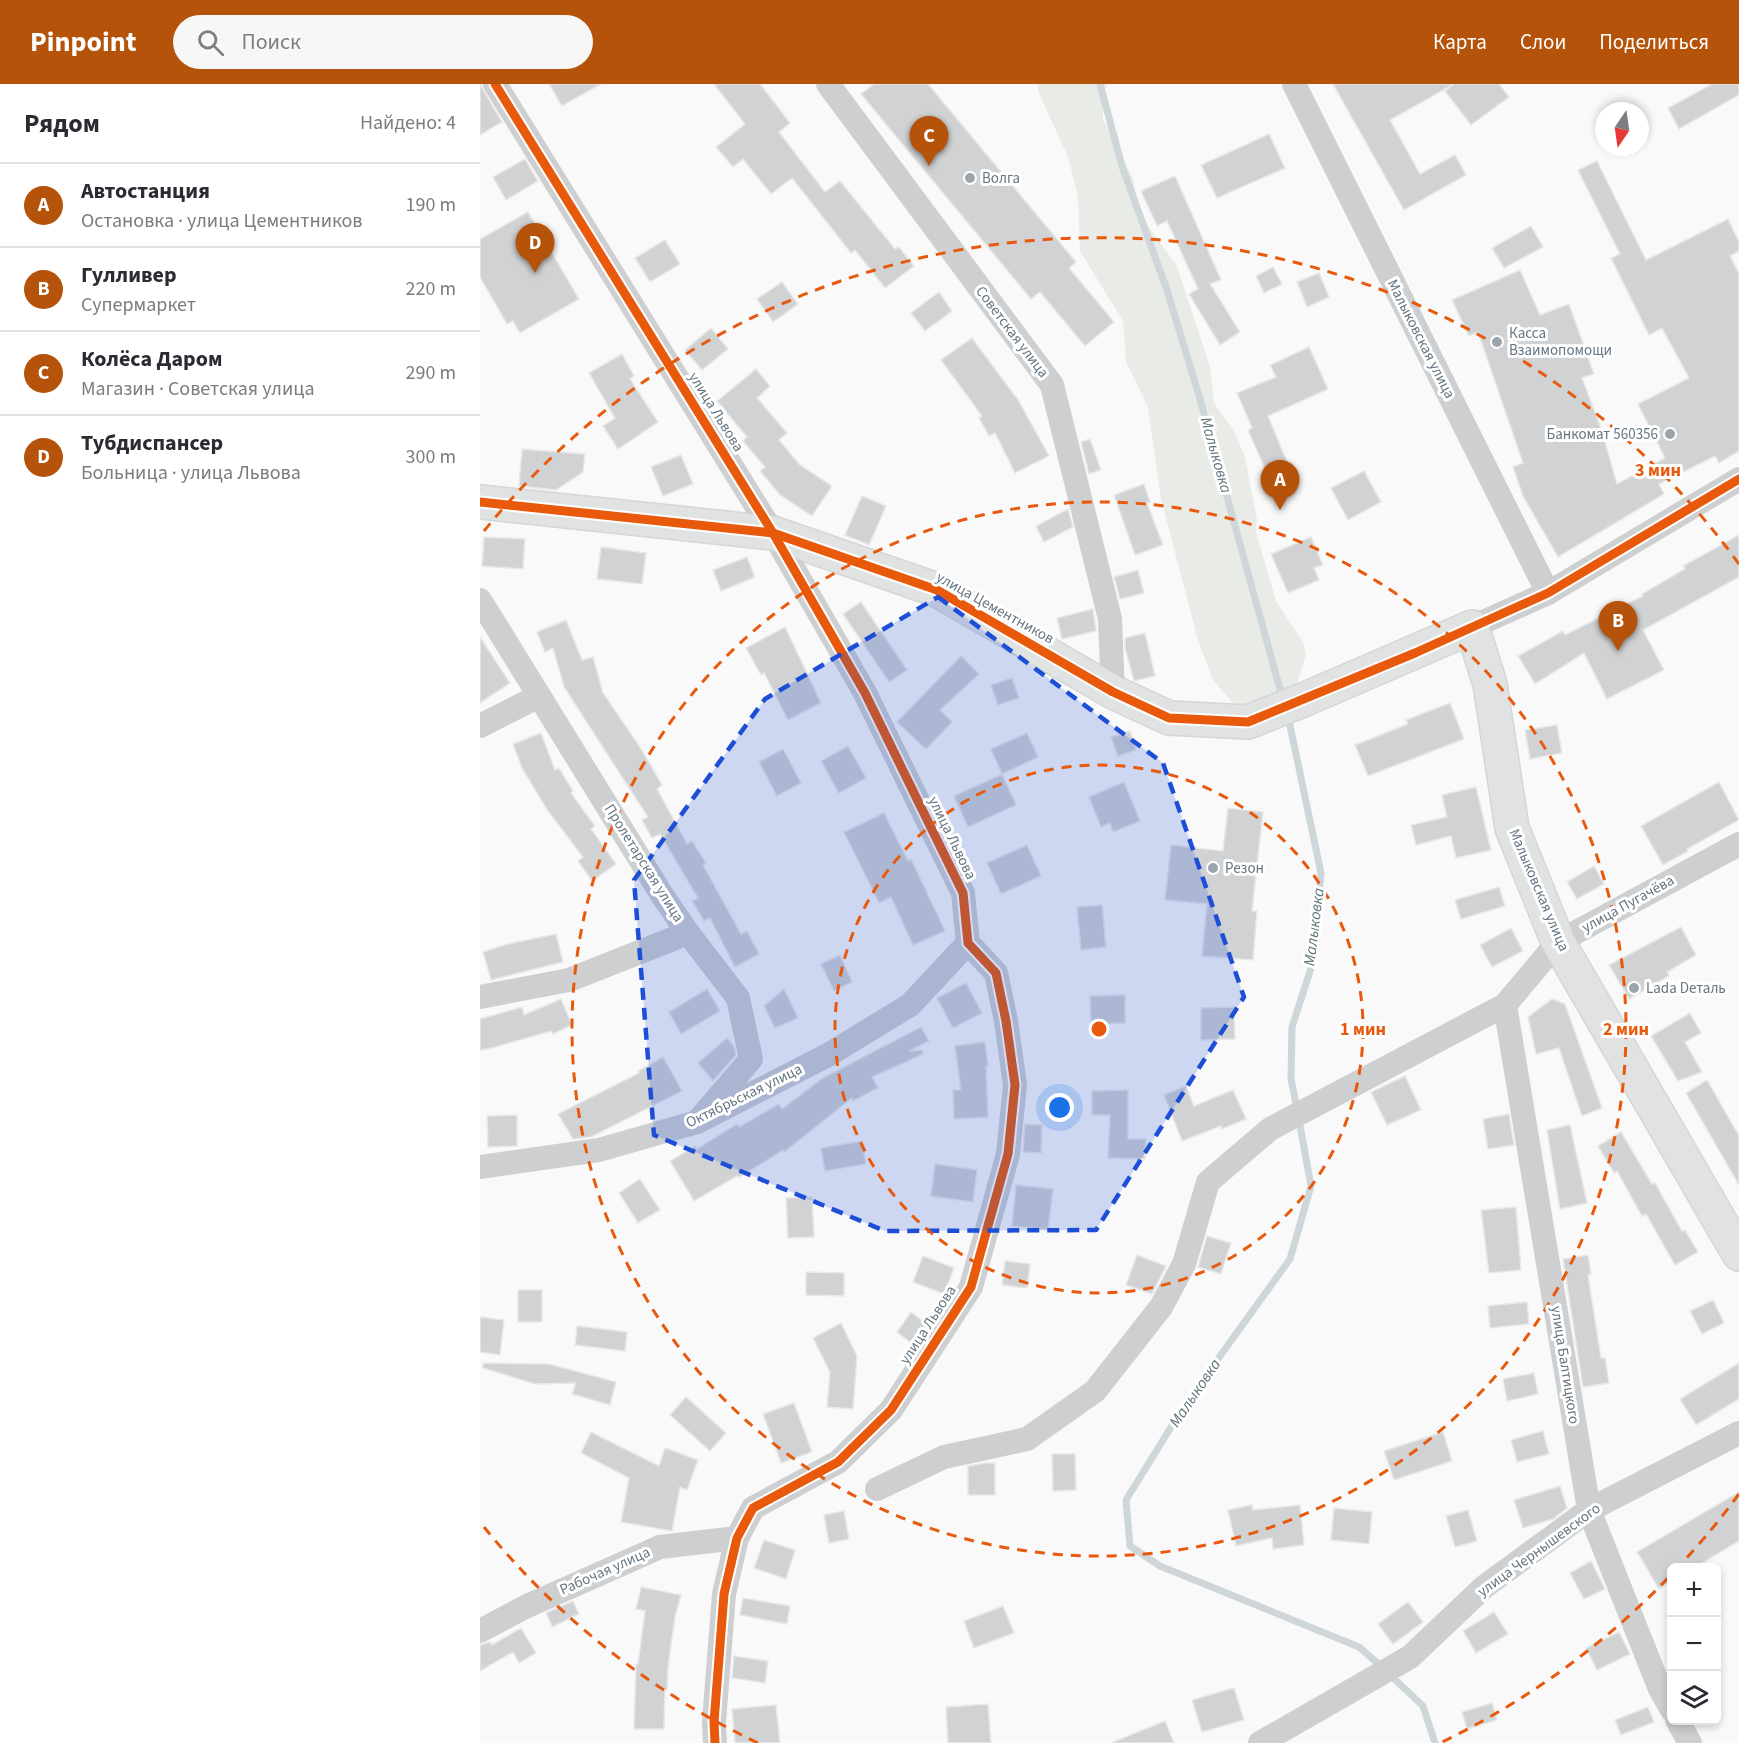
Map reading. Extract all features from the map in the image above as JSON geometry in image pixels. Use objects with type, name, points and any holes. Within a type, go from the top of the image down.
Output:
[{"type":"street","name":"улица Львова","points":[[495,84],[773,534],[865,693],[963,893],[968,943],[996,973],[1006,1021],[1015,1085],[1008,1154],[971,1287],[891,1410],[838,1462],[753,1508],[737,1538],[724,1594],[714,1722],[716,1743]]},
{"type":"street","name":"Советская улица","points":[[828,84],[1052,385],[1110,619],[1113,692]]},
{"type":"street","name":"Малыковская улица","points":[[1294,84],[1548,593]]},
{"type":"street","points":[[1473,627],[1548,593],[1739,479]]},
{"type":"street","name":"улица Цементников","points":[[480,502],[773,534],[937,590],[1113,692],[1169,718],[1248,722],[1473,627]]},
{"type":"street","name":"Пролетарская улица","points":[[480,600],[662,895],[738,998],[751,1059],[697,1122]]},
{"type":"street","name":"Малыковская улица","points":[[1473,627],[1490,684],[1512,828],[1558,942],[1739,1254]]},
{"type":"street","points":[[480,726],[539,696]]},
{"type":"street","name":"улица Пугачёва","points":[[877,1489],[944,1456],[1027,1439],[1095,1391],[1161,1307],[1184,1264],[1208,1182],[1270,1129],[1505,1005],[1558,942],[1739,844]]},
{"type":"street","points":[[480,997],[569,980],[688,933]]},
{"type":"street","name":"Октябрьская улица","points":[[480,1167],[599,1150],[697,1122],[828,1055],[910,1005],[968,943]]},
{"type":"street","name":"улица Балтицкого","points":[[1505,1005],[1589,1510],[1667,1702]]},
{"type":"street","name":"улица Чернышевского","points":[[1260,1743],[1410,1657],[1484,1587],[1589,1510],[1739,1433]]},
{"type":"street","name":"Рабочая улица","points":[[480,1631],[525,1607],[660,1546],[737,1538]]},
{"type":"street","points":[[1680,1725],[1690,1743]]},
{"type":"highlighted area","points":[[938,597],[1163,763],[1244,997],[1096,1230],[885,1231],[654,1135],[634,880],[765,699]]},
{"type":"shaded area","points":[[1038,84],[1108,84],[1103,94],[1103,119],[1133,179],[1140,215],[1177,266],[1210,367],[1214,403],[1235,433],[1245,457],[1257,519],[1256,532],[1276,601],[1303,642],[1306,654],[1295,690],[1247,708],[1234,704],[1213,680],[1198,640],[1161,499],[1148,407],[1126,362],[1123,321],[1080,251],[1078,197],[1068,157],[1038,91]]},
{"type":"building","points":[[480,84],[502,122],[480,135]]},
{"type":"building","points":[[549,84],[601,84],[562,106]]},
{"type":"building","points":[[714,84],[760,84],[790,123],[779,132],[825,192],[840,181],[895,249],[899,247],[914,266],[885,288],[855,250],[851,253],[792,178],[771,194],[743,159],[733,167],[716,147],[745,124]]},
{"type":"building","points":[[874,84],[928,84],[1076,262],[1069,268],[1114,322],[1085,346],[1040,292],[1031,299],[861,94]]},
{"type":"building","points":[[1333,84],[1454,84],[1390,120],[1420,174],[1455,155],[1466,175],[1404,210]]},
{"type":"building","points":[[1454,84],[1499,84],[1509,97],[1471,125],[1445,91]]},
{"type":"building","points":[[1712,84],[1739,84],[1739,95],[1679,129],[1668,108]]},
{"type":"building","points":[[1269,134],[1285,168],[1217,198],[1201,165]]},
{"type":"building","points":[[525,159],[538,181],[506,200],[493,177]]},
{"type":"building","points":[[1597,161],[1646,260],[1728,219],[1739,242],[1739,251],[1730,256],[1739,274],[1739,451],[1719,463],[1715,456],[1659,484],[1664,494],[1558,557],[1523,496],[1513,467],[1523,463],[1478,332],[1469,336],[1452,300],[1520,270],[1540,315],[1569,304],[1594,374],[1582,378],[1601,428],[1617,484],[1665,458],[1638,404],[1689,378],[1662,328],[1649,335],[1611,258],[1620,254],[1578,170]]},
{"type":"building","points":[[1175,176],[1221,280],[1210,284],[1240,332],[1220,345],[1189,294],[1198,289],[1167,221],[1157,226],[1141,191]]},
{"type":"building","points":[[528,212],[579,299],[520,333],[513,321],[507,324],[480,277],[480,239]]},
{"type":"building","points":[[1531,226],[1543,247],[1504,268],[1492,248]]},
{"type":"building","points":[[665,240],[680,264],[650,282],[635,258]]},
{"type":"building","points":[[1273,267],[1282,284],[1264,293],[1256,276]]},
{"type":"building","points":[[1319,273],[1329,297],[1307,307],[1297,282]]},
{"type":"building","points":[[782,282],[798,304],[773,322],[757,299]]},
{"type":"building","points":[[939,292],[952,311],[925,331],[911,313]]},
{"type":"building","points":[[711,328],[728,349],[702,370],[685,350]]},
{"type":"building","points":[[972,338],[1016,396],[1049,456],[1015,473],[995,433],[989,436],[979,418],[982,416],[941,360]]},
{"type":"building","points":[[1309,347],[1328,389],[1268,416],[1293,476],[1272,485],[1248,430],[1252,428],[1237,393],[1276,377],[1270,365]]},
{"type":"building","points":[[622,354],[634,376],[630,379],[658,422],[618,449],[603,426],[615,418],[589,373]]},
{"type":"building","points":[[756,369],[770,386],[757,398],[787,433],[779,440],[800,465],[832,486],[812,516],[780,495],[760,471],[765,467],[743,441],[747,437],[717,401]]},
{"type":"building","points":[[1090,439],[1101,470],[1089,474],[1081,442]]},
{"type":"building","points":[[522,449],[585,454],[583,472],[556,490],[519,486]]},
{"type":"building","points":[[681,455],[693,484],[663,496],[651,467]]},
{"type":"building","points":[[1364,471],[1381,502],[1348,520],[1331,488]]},
{"type":"building","points":[[1144,484],[1150,502],[1147,503],[1163,545],[1135,555],[1114,495]]},
{"type":"building","points":[[862,496],[886,506],[869,545],[845,535]]},
{"type":"building","points":[[1068,509],[1073,527],[1044,542],[1036,526]]},
{"type":"building","points":[[1739,535],[1739,577],[1643,630],[1664,670],[1607,699],[1584,653],[1535,684],[1518,656],[1563,631],[1565,635],[1643,596],[1642,594],[1685,569],[1683,566]]},
{"type":"building","points":[[484,537],[525,539],[523,569],[482,566]]},
{"type":"building","points":[[1311,537],[1323,565],[1314,568],[1319,580],[1288,593],[1271,554]]},
{"type":"building","points":[[601,547],[646,553],[642,584],[597,579]]},
{"type":"building","points":[[747,557],[755,577],[721,591],[713,570]]},
{"type":"building","points":[[1138,570],[1144,593],[1120,599],[1114,577]]},
{"type":"building","points":[[861,602],[907,670],[889,682],[843,614]]},
{"type":"building","points":[[1093,609],[1096,631],[1062,639],[1057,618]]},
{"type":"building","points":[[566,620],[582,660],[593,657],[603,693],[640,747],[662,785],[657,789],[687,844],[692,841],[706,863],[703,865],[741,934],[747,931],[759,954],[735,967],[710,918],[704,921],[692,901],[698,898],[660,834],[652,838],[642,820],[648,817],[564,687],[553,648],[545,652],[537,632]]},
{"type":"building","points":[[785,627],[821,703],[788,720],[764,673],[761,675],[746,648]]},
{"type":"building","points":[[1145,633],[1155,676],[1134,681],[1125,648],[1125,638]]},
{"type":"building","points":[[480,637],[510,683],[480,703]]},
{"type":"building","points":[[961,656],[979,674],[940,710],[952,722],[926,749],[897,722]]},
{"type":"building","points":[[1012,678],[1019,698],[998,705],[991,685]]},
{"type":"building","points":[[1450,703],[1464,739],[1368,776],[1355,745],[1408,724],[1406,720]]},
{"type":"building","points":[[1557,725],[1562,753],[1530,759],[1525,730]]},
{"type":"building","points":[[1130,731],[1136,750],[1118,756],[1111,737]]},
{"type":"building","points":[[541,733],[555,770],[559,768],[573,791],[571,793],[595,826],[591,829],[616,864],[592,881],[578,861],[583,857],[546,808],[522,768],[513,744]]},
{"type":"building","points":[[1027,733],[1038,757],[1002,774],[991,749]]},
{"type":"building","points":[[848,746],[866,778],[839,793],[821,761]]},
{"type":"building","points":[[783,749],[801,783],[777,796],[759,762]]},
{"type":"building","points":[[1002,774],[1016,805],[968,827],[954,796]]},
{"type":"building","points":[[1124,782],[1140,821],[1113,832],[1110,823],[1101,827],[1089,797]]},
{"type":"building","points":[[1719,782],[1739,820],[1663,865],[1641,826]]},
{"type":"building","points":[[1476,787],[1491,850],[1456,858],[1451,836],[1416,845],[1411,825],[1447,817],[1442,795]]},
{"type":"building","name":"Резон","points":[[1228,808],[1263,812],[1252,911],[1257,911],[1253,960],[1202,956],[1207,904],[1165,900],[1171,845],[1223,851]]},
{"type":"building","points":[[884,813],[908,861],[911,859],[945,931],[913,945],[891,897],[879,903],[844,832]]},
{"type":"building","points":[[1027,845],[1041,876],[1001,894],[987,863]]},
{"type":"building","points":[[1594,866],[1604,884],[1577,899],[1567,882]]},
{"type":"building","points":[[1499,887],[1505,906],[1461,919],[1455,900]]},
{"type":"building","points":[[1102,905],[1106,947],[1081,950],[1077,907]]},
{"type":"building","points":[[1681,927],[1696,955],[1667,972],[1669,976],[1629,999],[1609,965]]},
{"type":"building","points":[[1511,928],[1523,951],[1492,967],[1480,945]]},
{"type":"building","points":[[556,934],[563,962],[491,980],[483,952]]},
{"type":"building","points":[[840,955],[852,982],[834,991],[821,964]]},
{"type":"building","points":[[966,983],[982,1013],[953,1028],[937,998]]},
{"type":"building","points":[[707,989],[720,1011],[681,1034],[669,1012]]},
{"type":"building","points":[[784,989],[798,1018],[775,1028],[764,1006]]},
{"type":"building","points":[[1125,995],[1125,1023],[1091,1024],[1090,996]]},
{"type":"building","points":[[561,999],[572,1025],[553,1034],[551,1031],[480,1050],[480,1019],[522,1007],[524,1015]]},
{"type":"building","points":[[1552,999],[1565,1004],[1602,1108],[1582,1116],[1559,1048],[1536,1054],[1528,1017]]},
{"type":"building","points":[[1234,1007],[1235,1039],[1201,1040],[1201,1008]]},
{"type":"building","points":[[1690,1013],[1701,1033],[1685,1042],[1702,1072],[1678,1081],[1651,1036]]},
{"type":"building","points":[[921,1027],[929,1041],[909,1051],[922,1050],[923,1054],[872,1077],[878,1088],[853,1101],[852,1098],[784,1152],[783,1150],[738,1178],[737,1176],[694,1201],[670,1161],[695,1146],[697,1149],[737,1124],[739,1127],[779,1104],[782,1109],[823,1078]]},
{"type":"building","points":[[727,1038],[734,1046],[736,1055],[713,1081],[698,1063]]},
{"type":"building","points":[[985,1042],[988,1066],[986,1066],[988,1117],[954,1119],[953,1090],[961,1090],[955,1046]]},
{"type":"building","points":[[663,1057],[682,1091],[591,1137],[573,1139],[558,1114],[639,1073],[638,1071]]},
{"type":"building","points":[[1405,1076],[1421,1110],[1387,1125],[1371,1092]]},
{"type":"building","points":[[1707,1080],[1739,1136],[1739,1185],[1686,1093]]},
{"type":"building","points":[[1186,1086],[1194,1106],[1233,1090],[1246,1119],[1182,1141],[1164,1095]]},
{"type":"building","points":[[1128,1090],[1128,1139],[1146,1139],[1145,1159],[1108,1158],[1110,1115],[1092,1115],[1092,1091]]},
{"type":"building","points":[[1509,1114],[1514,1145],[1488,1149],[1483,1119]]},
{"type":"building","points":[[517,1115],[517,1146],[488,1147],[487,1116]]},
{"type":"building","points":[[1025,1124],[1042,1125],[1041,1153],[1023,1152]]},
{"type":"building","points":[[1570,1125],[1587,1203],[1560,1209],[1547,1130]]},
{"type":"building","points":[[1621,1132],[1652,1184],[1655,1183],[1682,1231],[1685,1230],[1698,1252],[1675,1265],[1646,1214],[1642,1216],[1617,1171],[1614,1173],[1598,1146]]},
{"type":"building","points":[[862,1141],[866,1164],[825,1171],[821,1148]]},
{"type":"building","points":[[935,1164],[977,1170],[973,1202],[931,1196]]},
{"type":"building","points":[[640,1179],[660,1210],[638,1223],[619,1193]]},
{"type":"building","points":[[1016,1185],[1053,1189],[1048,1230],[1012,1226]]},
{"type":"building","points":[[812,1197],[814,1237],[788,1238],[786,1198]]},
{"type":"building","points":[[1516,1207],[1521,1270],[1489,1273],[1481,1210]]},
{"type":"building","points":[[1207,1236],[1231,1243],[1221,1274],[1198,1267]]},
{"type":"building","points":[[1137,1255],[1166,1266],[1152,1294],[1126,1285]]},
{"type":"building","points":[[1588,1255],[1591,1274],[1588,1275],[1601,1358],[1605,1358],[1609,1383],[1583,1387],[1563,1259]]},
{"type":"building","points":[[923,1256],[954,1268],[944,1294],[913,1282]]},
{"type":"building","points":[[1005,1261],[1030,1264],[1027,1288],[1002,1285]]},
{"type":"building","points":[[806,1272],[844,1273],[844,1296],[806,1295]]},
{"type":"building","points":[[518,1290],[542,1290],[542,1322],[518,1322]]},
{"type":"building","points":[[1713,1300],[1724,1323],[1702,1334],[1690,1311]]},
{"type":"building","points":[[1527,1302],[1529,1324],[1490,1328],[1488,1306]]},
{"type":"building","points":[[911,1312],[928,1325],[914,1345],[897,1332]]},
{"type":"building","points":[[480,1317],[504,1320],[500,1355],[480,1352]]},
{"type":"building","points":[[841,1323],[857,1356],[853,1409],[827,1407],[830,1372],[813,1338]]},
{"type":"building","points":[[577,1326],[627,1332],[625,1351],[575,1345]]},
{"type":"building","points":[[483,1363],[549,1364],[616,1382],[610,1405],[572,1394],[576,1383],[535,1384],[483,1368]]},
{"type":"building","points":[[1739,1363],[1739,1399],[1696,1425],[1680,1399]]},
{"type":"building","points":[[1534,1373],[1538,1394],[1507,1401],[1503,1379]]},
{"type":"building","points":[[686,1397],[726,1433],[710,1451],[670,1415]]},
{"type":"building","points":[[794,1403],[812,1452],[781,1463],[763,1414]]},
{"type":"building","points":[[1543,1431],[1549,1454],[1517,1462],[1511,1440]]},
{"type":"building","points":[[591,1432],[659,1466],[665,1448],[698,1460],[687,1490],[680,1487],[672,1531],[621,1522],[629,1478],[581,1453]]},
{"type":"building","points":[[1443,1432],[1452,1461],[1394,1480],[1384,1451]]},
{"type":"building","points":[[1052,1454],[1075,1454],[1076,1490],[1053,1491]]},
{"type":"building","points":[[995,1463],[995,1495],[968,1495],[968,1466]]},
{"type":"building","points":[[1560,1486],[1567,1508],[1553,1519],[1523,1528],[1514,1500]]},
{"type":"building","points":[[1739,1492],[1739,1541],[1702,1563],[1667,1563],[1667,1584],[1659,1589],[1637,1552]]},
{"type":"building","points":[[1252,1505],[1253,1510],[1300,1505],[1304,1545],[1273,1549],[1272,1538],[1236,1546],[1228,1510]]},
{"type":"building","points":[[1334,1508],[1372,1512],[1369,1544],[1331,1540]]},
{"type":"building","points":[[1468,1510],[1477,1541],[1455,1547],[1446,1516]]},
{"type":"building","points":[[844,1511],[849,1539],[829,1543],[824,1515]]},
{"type":"building","points":[[764,1540],[795,1550],[786,1579],[754,1568]]},
{"type":"building","points":[[1591,1561],[1605,1589],[1584,1599],[1570,1573]]},
{"type":"building","points":[[641,1587],[681,1595],[675,1617],[667,1690],[665,1690],[664,1729],[634,1729],[636,1664],[638,1664],[645,1611],[636,1609]]},
{"type":"building","points":[[743,1598],[790,1606],[787,1624],[740,1615]]},
{"type":"building","points":[[573,1601],[579,1614],[552,1627],[546,1613]]},
{"type":"building","points":[[1408,1602],[1423,1622],[1393,1644],[1378,1624]]},
{"type":"building","points":[[1003,1606],[1014,1633],[974,1648],[964,1621]]},
{"type":"building","points":[[1494,1612],[1508,1634],[1476,1653],[1463,1631]]},
{"type":"building","points":[[521,1628],[536,1653],[519,1663],[513,1652],[480,1671],[480,1645],[490,1642],[492,1645]]},
{"type":"building","points":[[1619,1632],[1630,1654],[1597,1670],[1586,1648]]},
{"type":"building","points":[[734,1656],[768,1661],[765,1683],[732,1678]]},
{"type":"building","points":[[1234,1688],[1244,1720],[1202,1732],[1192,1700]]},
{"type":"building","points":[[1492,1703],[1497,1720],[1467,1729],[1462,1712]]},
{"type":"building","points":[[988,1704],[991,1743],[948,1743],[946,1707]]},
{"type":"building","points":[[776,1705],[780,1743],[735,1743],[732,1709]]},
{"type":"building","points":[[1648,1707],[1654,1722],[1621,1735],[1615,1720]]},
{"type":"building","points":[[1165,1721],[1174,1743],[1113,1743],[1113,1742]]},
{"type":"waterway","name":"Малыковка","points":[[1100,84],[1122,166],[1167,290],[1200,399],[1283,700]]},
{"type":"waterway","name":"Малыковка","points":[[1288,716],[1321,873],[1313,962],[1292,1027],[1291,1079],[1297,1109]]},
{"type":"waterway","name":"Малыковка","points":[[1299,1120],[1311,1186],[1290,1259],[1184,1406],[1126,1500],[1130,1546],[1160,1566],[1359,1647],[1382,1667]]},
{"type":"waterway","name":"Малыковка","points":[[1390,1675],[1423,1706],[1435,1743]]},
{"type":"cycle path","points":[[495,84],[773,533],[865,693],[963,893],[968,943],[996,973],[1006,1021],[1015,1085],[1008,1154],[971,1287],[891,1410],[838,1462],[753,1508],[737,1538],[724,1594],[714,1722],[715,1743]]},
{"type":"cycle path","points":[[480,502],[773,533],[937,590],[1113,692],[1169,718],[1248,722],[1415,653],[1548,593],[1739,479]]},
{"type":"place","name":"Колёса Даром","points":[[929,166]]},
{"type":"place","name":"Волга","points":[[970,178]]},
{"type":"place","name":"Тубдиспансер","points":[[535,273]]},
{"type":"place","name":"Касса Взаимопомощи","points":[[1497,342]]},
{"type":"place","name":"Банкомат 560356","points":[[1670,434]]},
{"type":"place","name":"Автостанция","points":[[1280,510]]},
{"type":"place","name":"Гулливер","points":[[1618,651]]},
{"type":"place","name":"Резон","points":[[1213,868]]},
{"type":"place","name":"Lada Dеталь","points":[[1634,988]]}]
